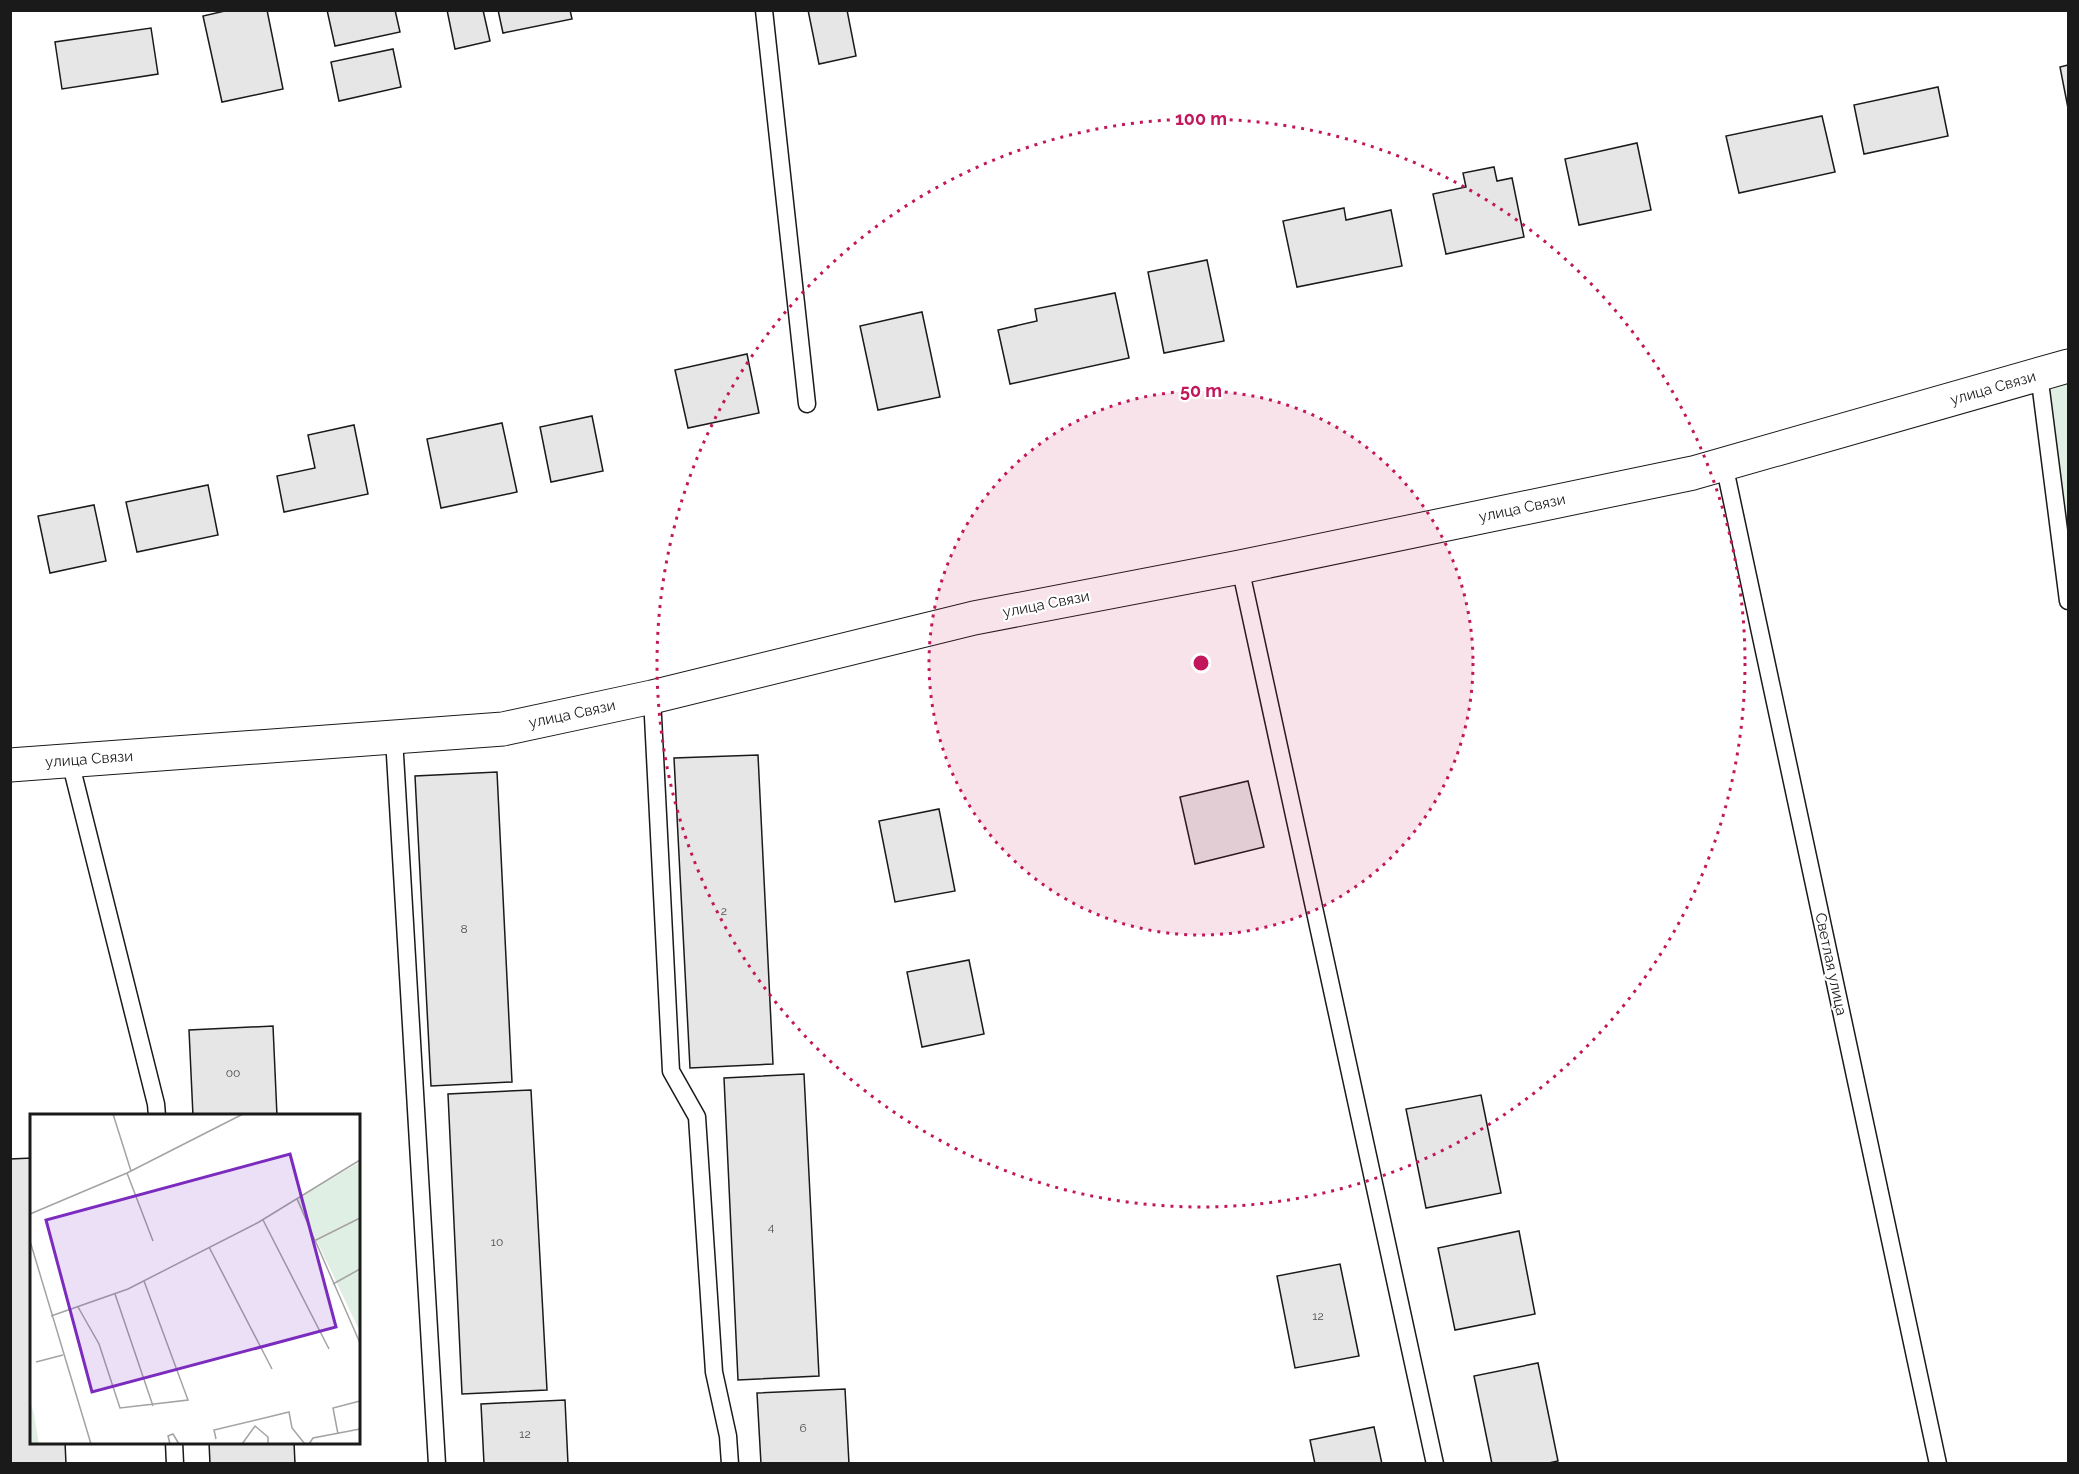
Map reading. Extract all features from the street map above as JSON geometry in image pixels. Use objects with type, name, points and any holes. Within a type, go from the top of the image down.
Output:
[{"type":"street","name":"улица Связи","points":[[10,765],[503,729],[652,697],[974,618],[1240,567],[1693,473],[2054,370]]},
{"type":"lane","points":[[764,10],[807,404]]},
{"type":"lane","points":[[2054,370],[2068,601]]},
{"type":"lane","name":"Светлая улица","points":[[1724,464],[1938,1464]]},
{"type":"lane","points":[[1240,567],[1435,1464]]},
{"type":"lane","points":[[652,697],[671,1071],[697,1117],[714,1372],[728,1436],[730,1464]]},
{"type":"lane","points":[[394,738],[437,1464]]},
{"type":"lane","points":[[70,760],[157,1114]]},
{"type":"lane","points":[[174,1444],[175,1464]]},
{"type":"green space","points":[[2068,366],[2068,531],[2039,374]]},
{"type":"building","points":[[229,10],[267,10],[283,89],[222,102],[203,16]]},
{"type":"building","points":[[327,10],[395,10],[400,32],[335,46]]},
{"type":"building","points":[[447,10],[483,10],[490,41],[455,49]]},
{"type":"building","points":[[498,10],[570,10],[572,19],[503,33]]},
{"type":"building","points":[[808,10],[847,10],[856,56],[819,64]]},
{"type":"building","points":[[151,28],[158,74],[62,89],[55,42]]},
{"type":"building","points":[[393,49],[401,87],[339,101],[331,62]]},
{"type":"building","points":[[2068,65],[2068,108],[2060,67]]},
{"type":"building","points":[[1938,87],[1948,136],[1864,154],[1854,105]]},
{"type":"building","points":[[1822,116],[1835,172],[1739,193],[1726,136]]},
{"type":"building","points":[[1637,143],[1651,210],[1579,225],[1565,159]]},
{"type":"building","points":[[1494,167],[1497,181],[1512,178],[1524,237],[1446,254],[1433,194],[1466,187],[1463,173]]},
{"type":"building","points":[[1344,208],[1346,220],[1391,210],[1402,266],[1297,287],[1283,221]]},
{"type":"building","points":[[1207,260],[1224,341],[1164,353],[1148,272]]},
{"type":"building","points":[[1115,293],[1129,358],[1010,384],[998,330],[1037,321],[1035,309]]},
{"type":"building","points":[[922,312],[940,397],[878,410],[860,326]]},
{"type":"building","points":[[747,354],[759,413],[688,428],[675,370]]},
{"type":"building","points":[[592,416],[603,471],[551,482],[540,427]]},
{"type":"building","points":[[502,423],[517,492],[441,508],[427,439]]},
{"type":"building","points":[[354,425],[368,494],[284,512],[277,476],[315,468],[308,435]]},
{"type":"building","points":[[208,485],[218,535],[137,552],[126,502]]},
{"type":"building","points":[[94,505],[106,561],[50,573],[38,516]]},
{"type":"building","points":[[758,755],[773,1064],[690,1068],[674,758]]},
{"type":"building","points":[[497,772],[512,1082],[431,1086],[415,776]]},
{"type":"building","points":[[1248,781],[1264,847],[1195,864],[1180,797]]},
{"type":"building","points":[[939,809],[955,891],[895,902],[879,821]]},
{"type":"building","points":[[969,960],[984,1034],[922,1047],[907,972]]},
{"type":"building","points":[[273,1026],[277,1114],[193,1114],[189,1030]]},
{"type":"building","points":[[804,1074],[819,1376],[738,1380],[724,1078]]},
{"type":"building","points":[[531,1090],[547,1390],[462,1394],[448,1094]]},
{"type":"building","points":[[1481,1095],[1501,1193],[1426,1208],[1406,1109]]},
{"type":"building","points":[[30,1158],[30,1444],[65,1444],[66,1464],[10,1464],[10,1159]]},
{"type":"building","points":[[1519,1231],[1535,1314],[1455,1330],[1438,1248]]},
{"type":"building","points":[[1340,1264],[1359,1356],[1295,1368],[1277,1276]]},
{"type":"building","points":[[1538,1363],[1558,1461],[1544,1464],[1492,1464],[1474,1376]]},
{"type":"building","points":[[845,1389],[849,1464],[761,1464],[757,1393]]},
{"type":"building","points":[[565,1400],[568,1464],[484,1464],[481,1404]]},
{"type":"building","points":[[1374,1427],[1382,1464],[1315,1464],[1310,1440]]},
{"type":"building","points":[[209,1444],[294,1444],[295,1464],[210,1464]]}]
